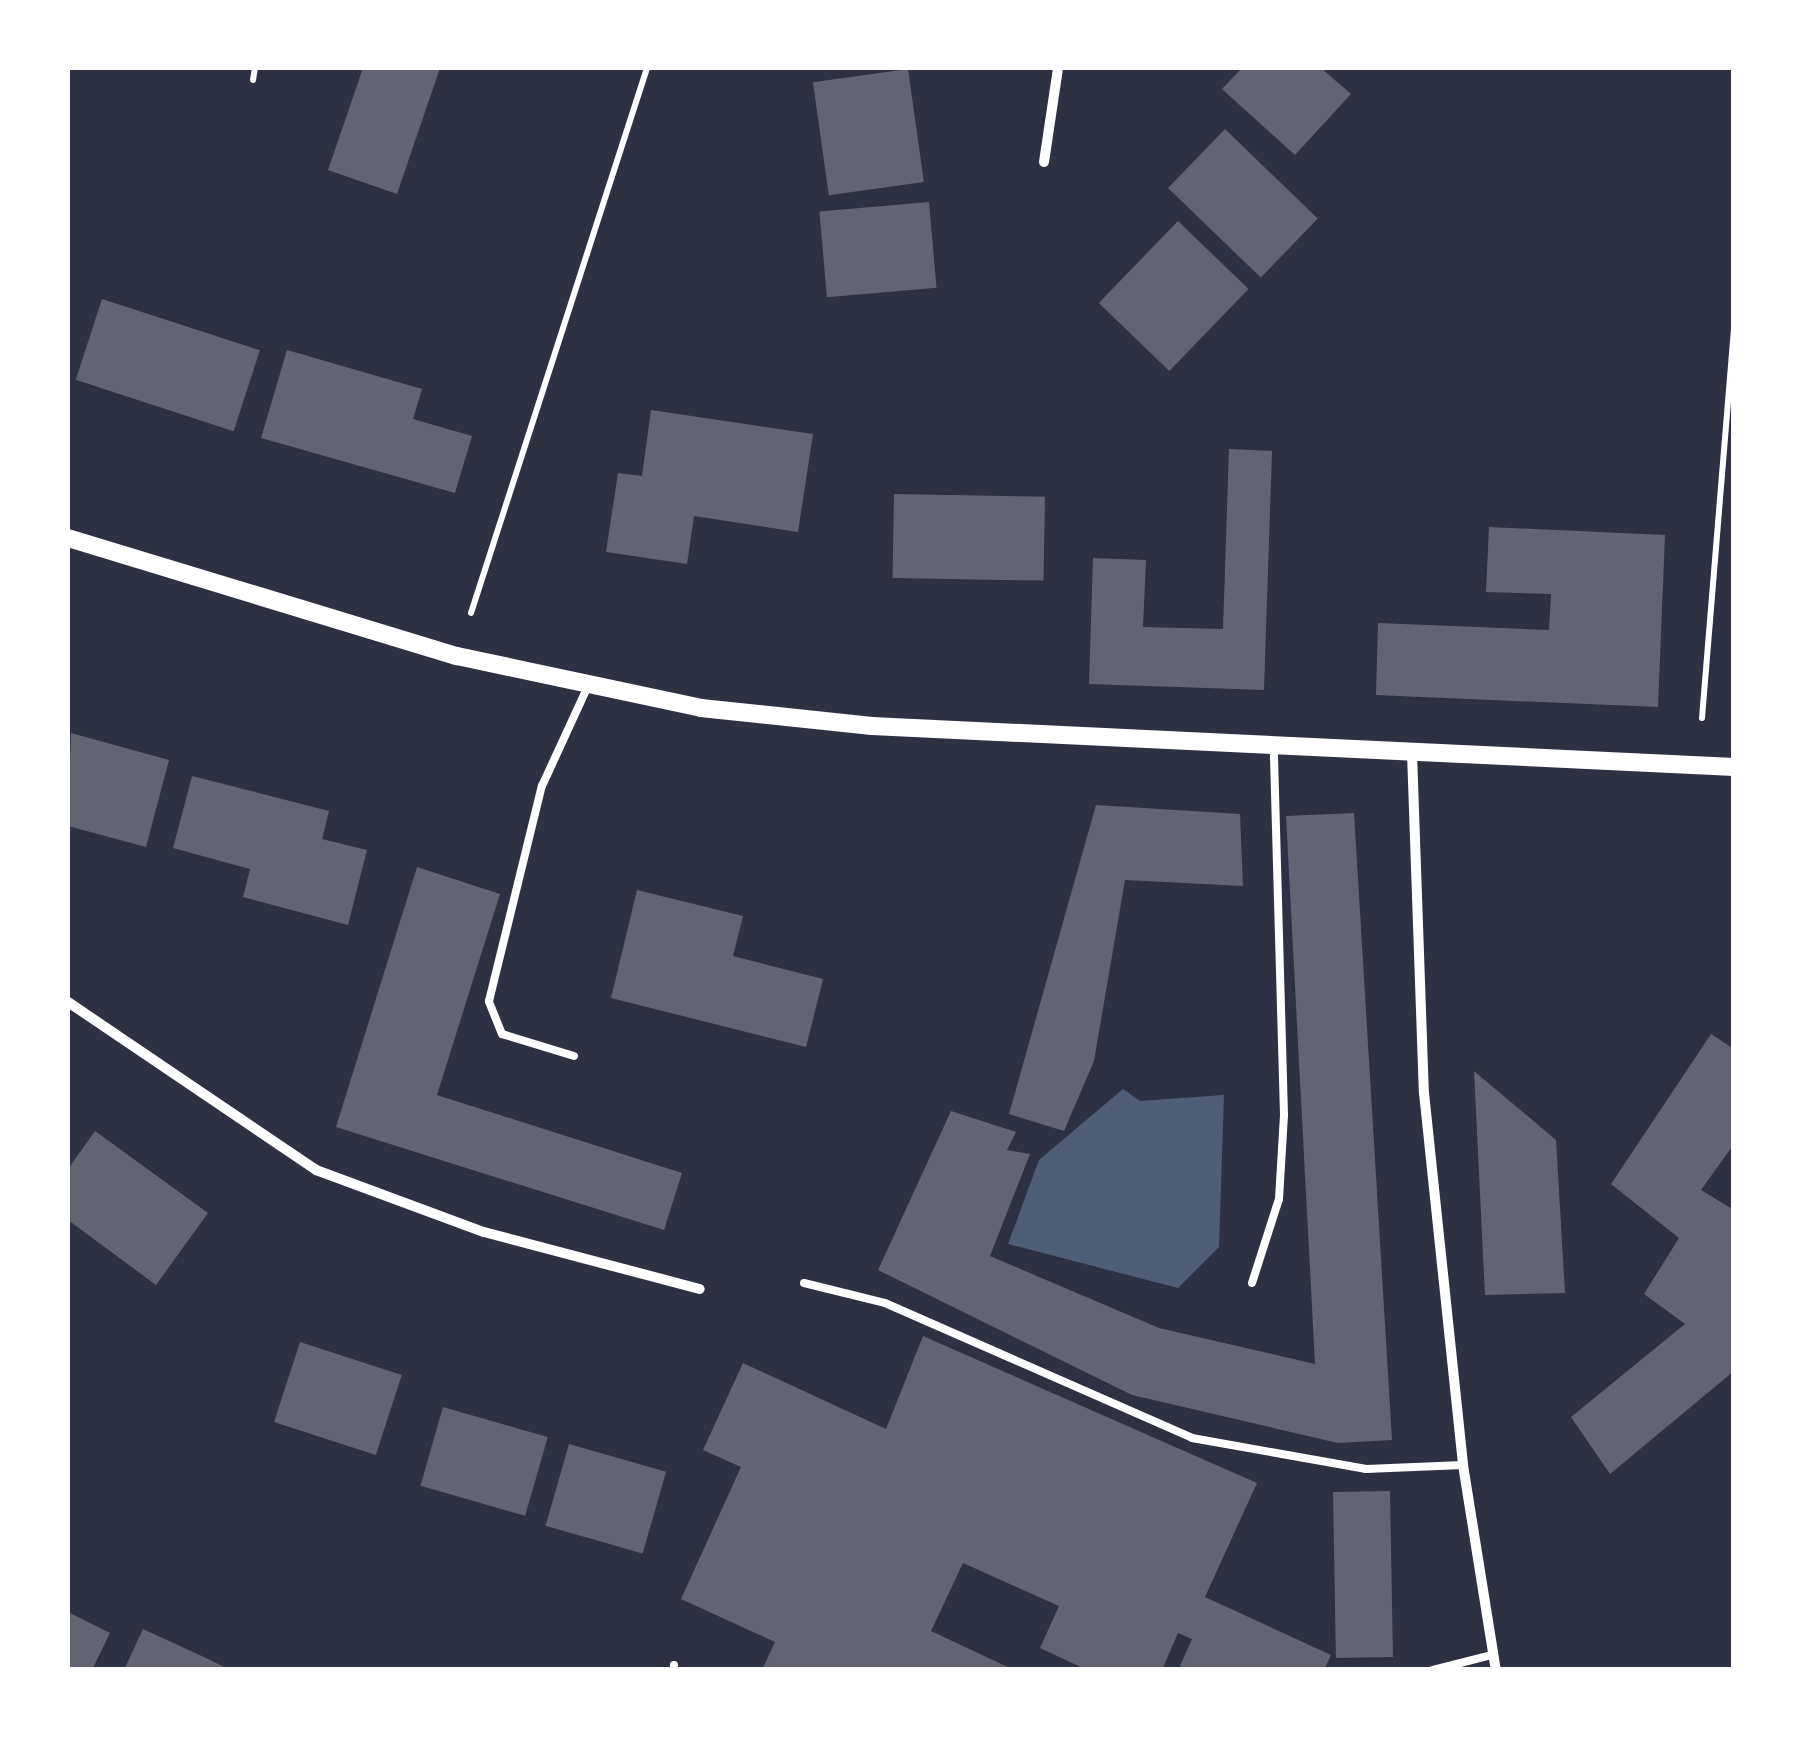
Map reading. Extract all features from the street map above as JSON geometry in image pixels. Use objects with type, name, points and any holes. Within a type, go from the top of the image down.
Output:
[{"type":"street","points":[[1044,162],[1058,68]]},
{"type":"street","points":[[68,538],[458,656],[586,688],[872,726],[1734,766]]},
{"type":"street","points":[[1412,753],[1424,1093],[1463,1465],[1496,1670]]},
{"type":"street","points":[[68,1002],[316,1170],[484,1232],[700,1289]]},
{"type":"lane","points":[[574,1056],[502,1034],[489,1000],[542,786],[586,688]]},
{"type":"lane","points":[[1252,1283],[1279,1199],[1284,1115],[1274,746]]},
{"type":"lane","points":[[804,1283],[885,1303],[1192,1438],[1366,1469],[1463,1465]]},
{"type":"lane","points":[[1432,1670],[1492,1655]]},
{"type":"path","points":[[253,80],[256,68]]},
{"type":"path","points":[[458,656],[647,68]]},
{"type":"path","points":[[1698,765],[1734,326]]},
{"type":"water","points":[[1123,1089],[1140,1101],[1224,1095],[1219,1247],[1178,1288],[1008,1244],[1039,1160]]},
{"type":"building","points":[[363,68],[440,68],[397,194],[328,170]]},
{"type":"building","points":[[1242,68],[1321,68],[1351,94],[1295,155],[1222,89]]},
{"type":"building","points":[[908,69],[924,182],[829,195],[813,82]]},
{"type":"building","points":[[1225,129],[1318,219],[1261,278],[1168,188]]},
{"type":"building","points":[[929,202],[936,288],[827,297],[819,212]]},
{"type":"building","points":[[1178,221],[1248,289],[1169,371],[1099,303]]},
{"type":"building","points":[[102,299],[260,350],[234,431],[76,380]]},
{"type":"building","points":[[287,350],[422,389],[413,419],[472,436],[455,493],[261,438]]},
{"type":"building","points":[[651,410],[813,434],[798,532],[694,516],[687,564],[606,552],[618,473],[642,476]]},
{"type":"building","points":[[1229,449],[1272,451],[1264,690],[1089,684],[1093,558],[1146,560],[1143,627],[1223,629]]},
{"type":"building","points":[[894,494],[1045,497],[1044,581],[893,578]]},
{"type":"building","points":[[1489,527],[1665,535],[1658,707],[1376,695],[1378,623],[1549,630],[1551,594],[1486,592]]},
{"type":"building","points":[[71,733],[169,760],[146,847],[68,826]]},
{"type":"building","points":[[192,776],[329,811],[322,839],[367,850],[348,925],[243,897],[250,869],[173,848]]},
{"type":"building","points":[[1096,805],[1240,814],[1243,886],[1125,880],[1094,1061],[1064,1131],[1009,1114]]},
{"type":"building","points":[[1354,813],[1392,1440],[1338,1443],[1132,1395],[878,1270],[951,1111],[1016,1132],[1007,1150],[1030,1154],[990,1256],[1159,1328],[1315,1364],[1286,816]]},
{"type":"building","points":[[417,867],[500,894],[437,1095],[682,1173],[664,1230],[336,1127]]},
{"type":"building","points":[[637,890],[743,916],[733,956],[823,979],[806,1047],[611,998]]},
{"type":"building","points":[[1711,1034],[1734,1049],[1734,1144],[1701,1190],[1734,1210],[1734,1371],[1610,1474],[1571,1417],[1685,1324],[1644,1294],[1679,1238],[1611,1184]]},
{"type":"building","points":[[1474,1071],[1556,1140],[1565,1293],[1485,1295]]},
{"type":"building","points":[[95,1131],[208,1213],[156,1285],[68,1220],[68,1169]]},
{"type":"building","points":[[923,1336],[1257,1483],[1205,1597],[1331,1655],[1324,1670],[1189,1670],[1180,1666],[1192,1639],[1178,1633],[1162,1670],[1087,1670],[1040,1648],[1059,1606],[963,1563],[931,1631],[1014,1670],[762,1670],[775,1642],[681,1599],[741,1467],[703,1450],[743,1363],[886,1429]]},
{"type":"building","points":[[300,1342],[402,1375],[376,1455],[274,1422]]},
{"type":"building","points":[[443,1407],[548,1437],[525,1516],[420,1486]]},
{"type":"building","points":[[569,1444],[666,1472],[643,1554],[546,1526]]},
{"type":"building","points":[[1390,1491],[1393,1657],[1336,1658],[1333,1492]]},
{"type":"building","points":[[68,1612],[110,1633],[92,1670],[68,1670]]},
{"type":"building","points":[[143,1629],[206,1658],[230,1670],[124,1670]]}]
